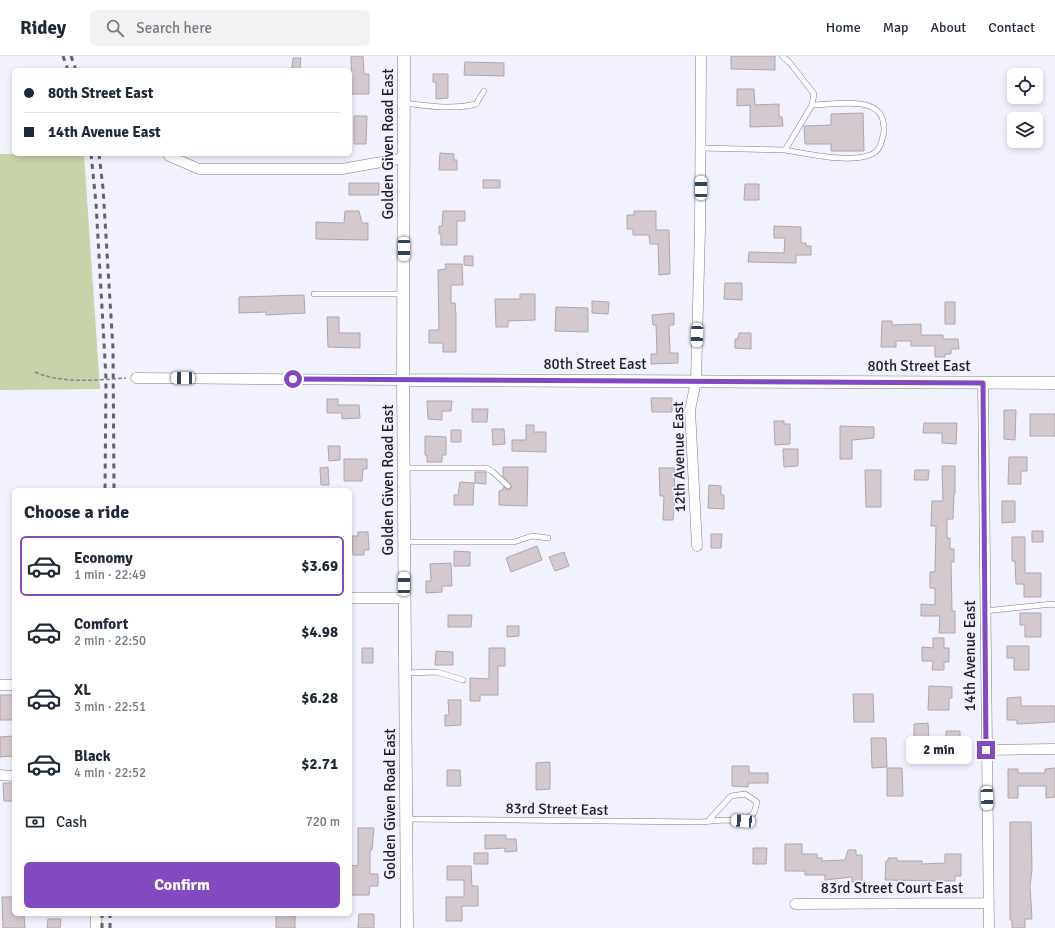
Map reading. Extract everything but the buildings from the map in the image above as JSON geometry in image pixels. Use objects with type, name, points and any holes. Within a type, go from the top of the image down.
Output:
[{"type":"street","name":"Golden Given Road East","points":[[404,56],[403,380],[407,928]]},
{"type":"street","name":"12th Avenue East","points":[[697,546],[690,410],[696,380],[702,56]]},
{"type":"street","points":[[169,156],[199,169],[342,169],[404,158]]},
{"type":"street","name":"80th Street East","points":[[136,378],[1055,383]]},
{"type":"street","name":"14th Avenue East","points":[[983,383],[989,928]]},
{"type":"street","points":[[352,598],[405,598]]},
{"type":"street","points":[[0,685],[12,685]]},
{"type":"street","points":[[986,750],[1055,749]]},
{"type":"street","points":[[0,775],[12,776]]},
{"type":"street","name":"83rd Street Court East","points":[[795,904],[989,903]]},
{"type":"street","points":[[96,916],[96,928]]},
{"type":"lane","points":[[782,56],[790,62],[814,94],[812,105],[785,150]]},
{"type":"lane","points":[[404,103],[444,107],[464,107],[476,104],[484,91]]},
{"type":"lane","points":[[701,148],[785,150],[819,157],[856,158],[871,155],[880,148],[885,132],[881,114],[872,106],[857,103],[812,105]]},
{"type":"lane","points":[[314,294],[404,294]]},
{"type":"lane","points":[[404,468],[486,468],[493,472],[508,486]]},
{"type":"lane","points":[[404,542],[514,542],[532,536],[548,538]]},
{"type":"lane","points":[[985,611],[1032,605],[1055,605]]},
{"type":"lane","points":[[405,673],[437,672],[452,675],[463,680]]},
{"type":"lane","name":"83rd Street East","points":[[406,819],[708,821],[743,821],[754,813],[756,802],[745,794],[732,796],[708,821]]},
{"type":"path","points":[[35,372],[50,378],[62,380],[136,378]]},
{"type":"green space","points":[[0,154],[12,154],[12,156],[84,156],[100,389],[0,390]]},
{"type":"railway","points":[[63,56],[67,68]]},
{"type":"railway","points":[[71,56],[75,68]]},
{"type":"railway","points":[[91,156],[96,203],[106,378],[105,488]]},
{"type":"railway","points":[[99,156],[103,188],[113,349],[114,488]]},
{"type":"railway","points":[[102,916],[102,928]]},
{"type":"railway","points":[[110,916],[110,928]]},
{"type":"route","points":[[293,379],[696,380],[983,383],[986,750]]}]
